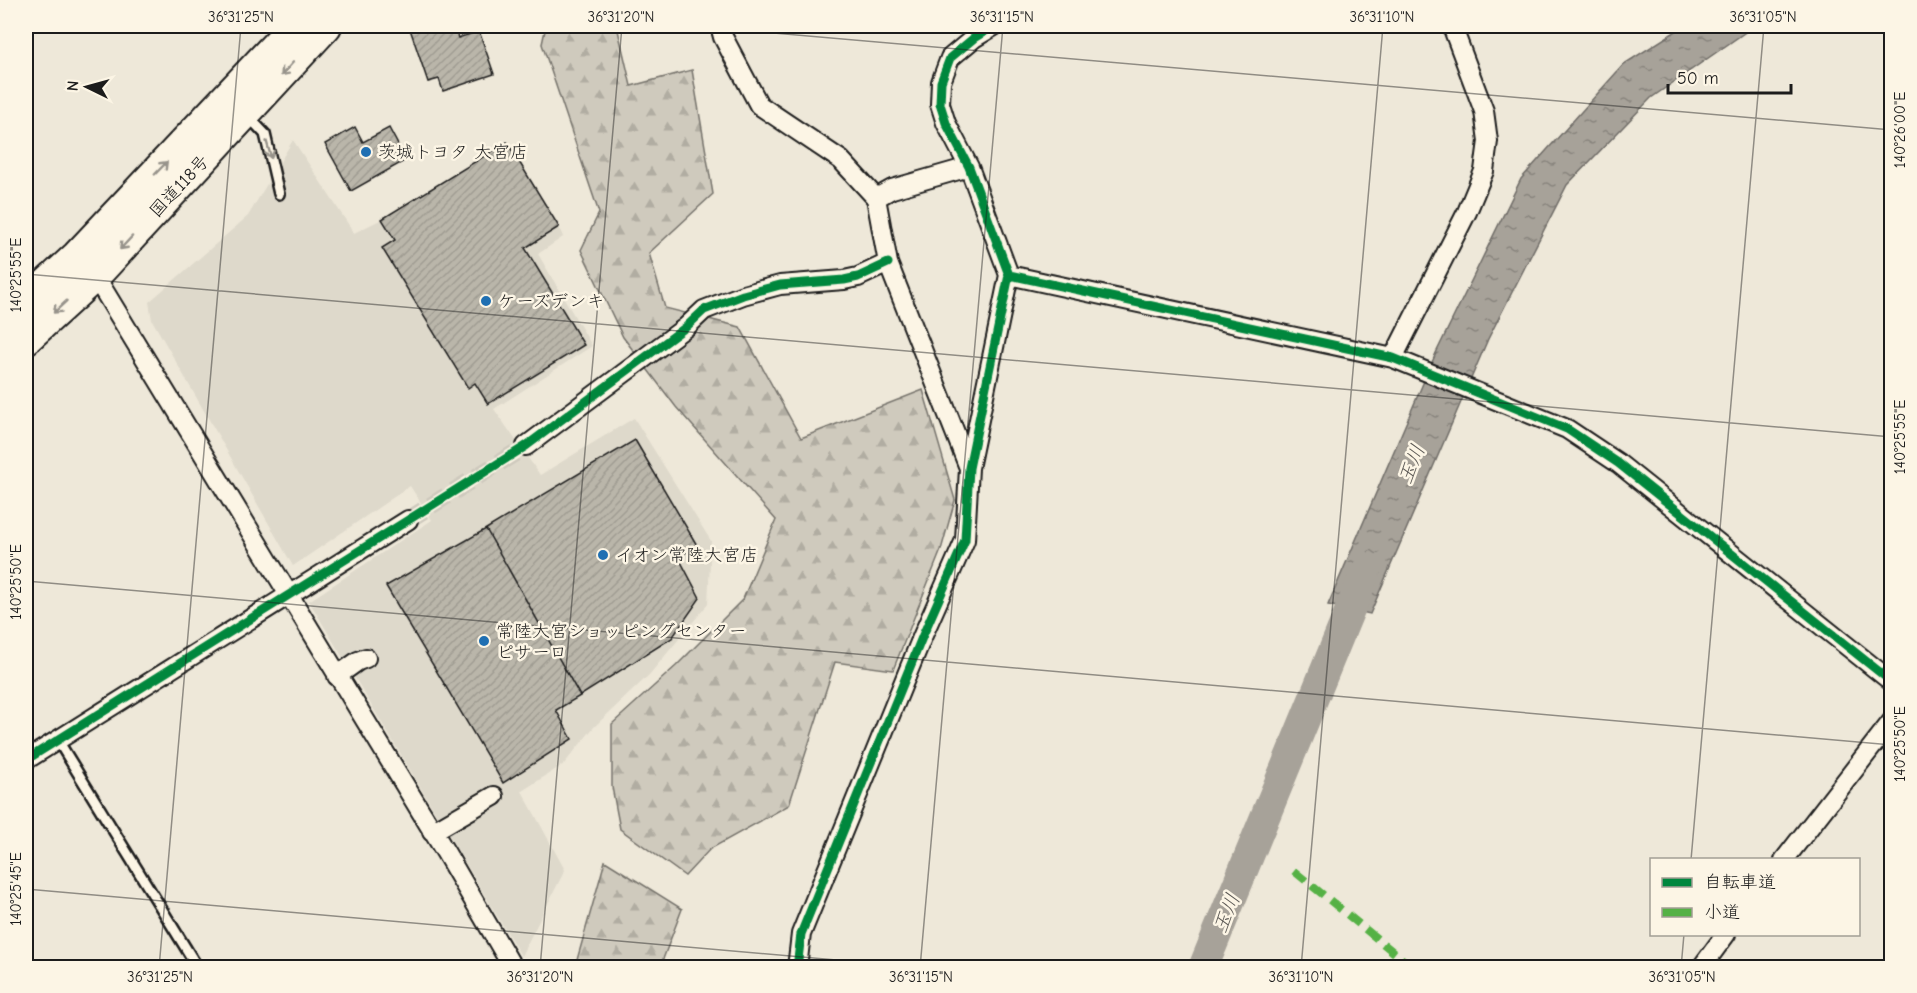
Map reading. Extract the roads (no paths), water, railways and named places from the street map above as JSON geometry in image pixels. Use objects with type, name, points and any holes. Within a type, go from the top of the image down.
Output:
[{"type":"highway","name":"国道118号","points":[[26,339],[86,266],[294,26]]},
{"type":"highway","name":"国道118号","points":[[26,303],[86,266],[246,113],[326,26]]},
{"type":"street","points":[[720,26],[723,37],[759,105],[841,160],[876,198],[888,263],[969,468]]},
{"type":"street","points":[[797,968],[801,934],[922,635],[965,540],[969,468],[1009,275],[969,167],[946,123],[940,104],[941,82],[950,58],[974,38],[994,26]]},
{"type":"street","points":[[1393,358],[1467,212],[1484,171],[1488,141],[1484,111],[1452,26]]},
{"type":"street","points":[[876,198],[892,189],[969,167]]},
{"type":"street","points":[[526,446],[686,327],[704,310],[743,295],[780,285],[858,277],[888,263]]},
{"type":"street","points":[[86,266],[513,968]]},
{"type":"street","points":[[1009,275],[1393,358],[1567,429],[1618,463],[1892,682]]},
{"type":"street","points":[[26,757],[408,520]]},
{"type":"street","points":[[337,676],[366,658]]},
{"type":"street","points":[[1786,858],[1892,721]]},
{"type":"street","points":[[432,832],[494,796]]},
{"type":"street","points":[[1701,968],[1725,936]]},
{"type":"lane","points":[[246,113],[265,134],[279,194]]},
{"type":"lane","points":[[57,739],[198,968]]},
{"type":"water","points":[[1684,26],[1754,26],[1651,98],[1567,185],[1488,339],[1370,614],[1328,605],[1436,353],[1521,179],[1624,64]]},
{"type":"waterway","name":"玉川","points":[[1203,968],[1365,573]]},
{"type":"tunnel","points":[[408,520],[526,446]]},
{"type":"place","name":"茨城トヨタ 大宮店","points":[[366,152]]},
{"type":"place","name":"ケーズデンキ","points":[[486,301]]},
{"type":"place","name":"イオン常陸大宮店","points":[[603,555]]},
{"type":"place","name":"常陸大宮ショッピングセンター ピサーロ","points":[[484,641]]}]
